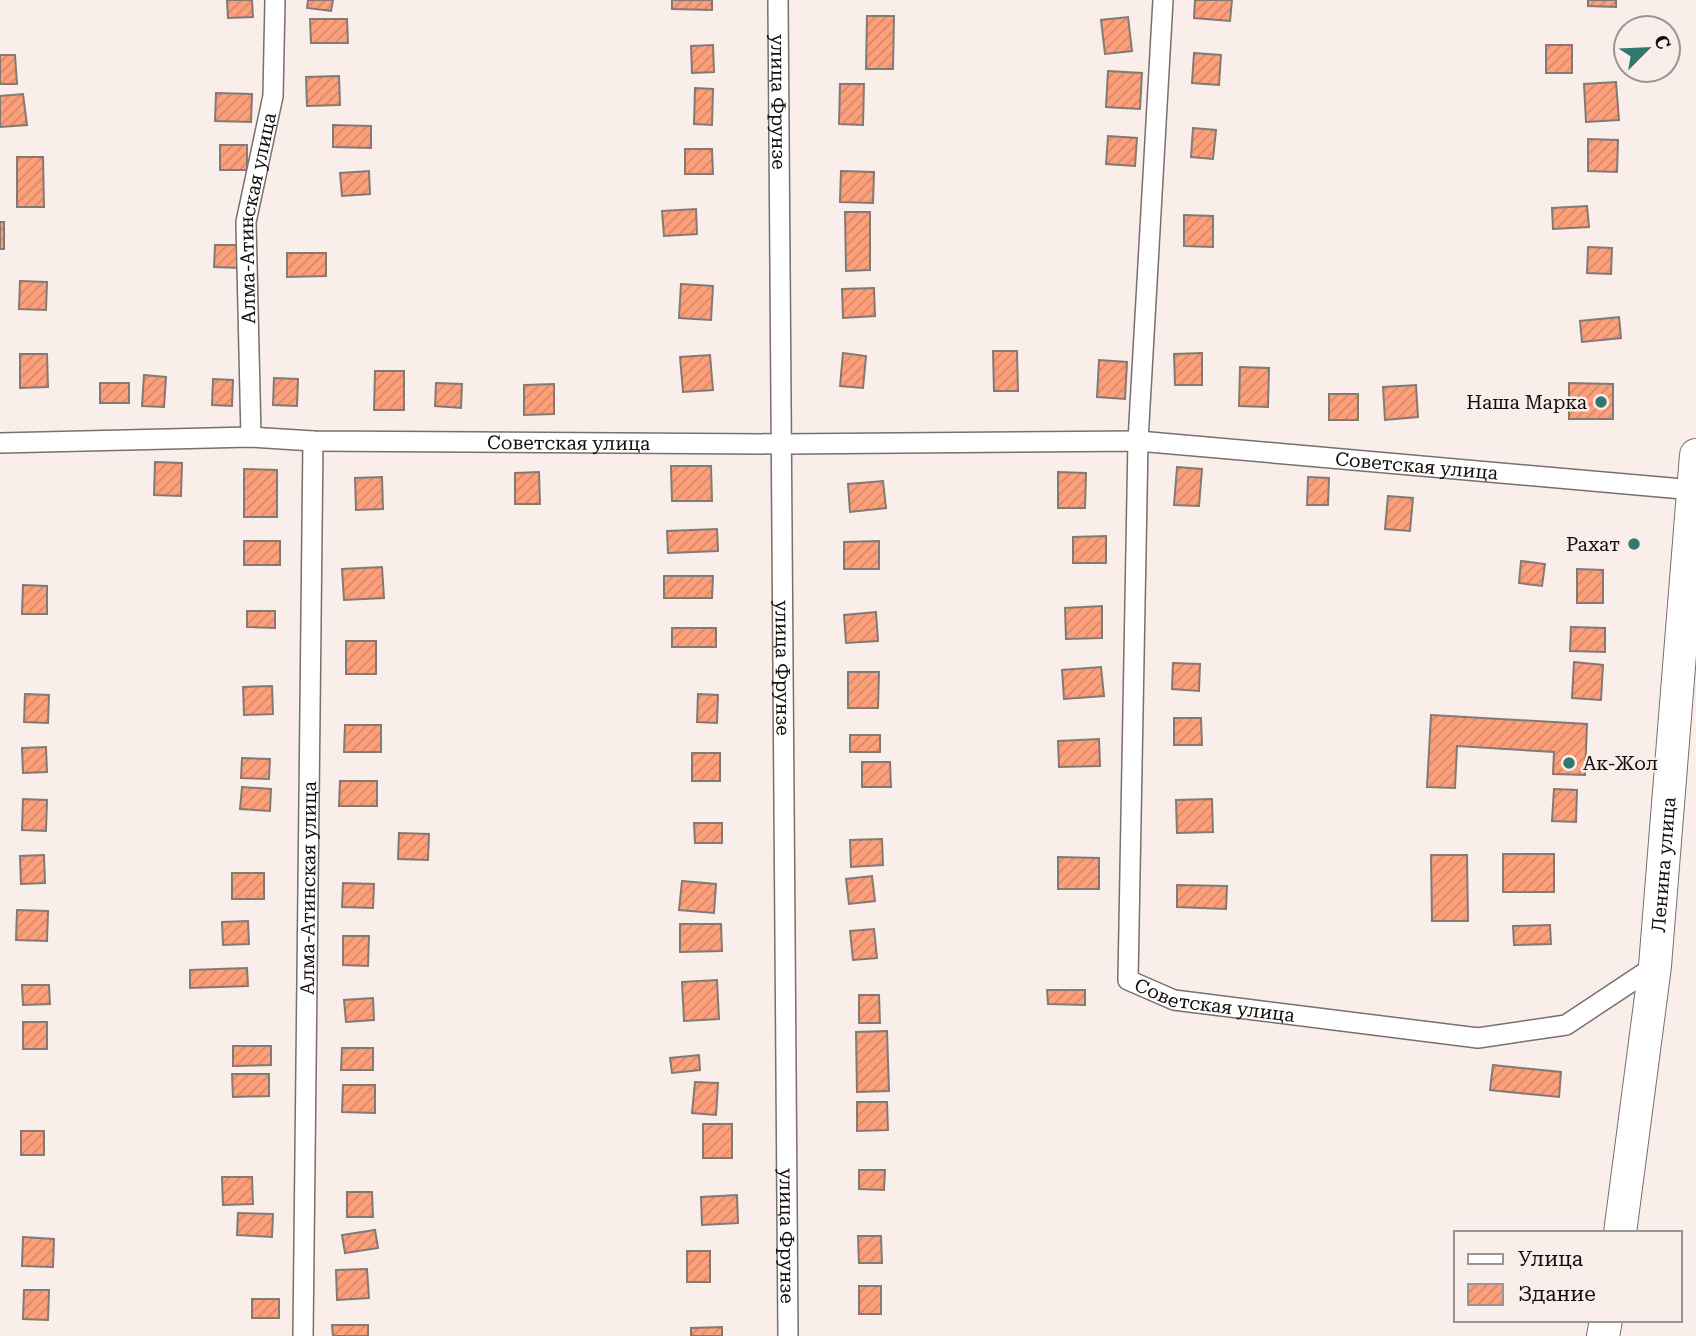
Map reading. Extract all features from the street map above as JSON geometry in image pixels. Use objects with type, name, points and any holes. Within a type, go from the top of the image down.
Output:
[{"type":"main road","name":"Ленина улица","points":[[1620,1231],[1655,966],[1696,455]]},
{"type":"street","name":"Алма-Атинская улица","points":[[251,437],[246,222],[273,96],[275,0]]},
{"type":"street","name":"улица Фрунзе","points":[[778,0],[788,1336]]},
{"type":"street","name":"Советская улица","points":[[1163,0],[1138,441],[1128,980],[1174,1000],[1478,1038],[1566,1025],[1655,966]]},
{"type":"street","name":"Советская улица","points":[[0,443],[251,437],[313,441],[782,444],[1138,441],[1694,490]]},
{"type":"street","name":"Алма-Атинская улица","points":[[303,1336],[313,441]]},
{"type":"building","points":[[227,0],[252,0],[253,17],[228,18]]},
{"type":"building","points":[[308,0],[333,0],[331,11],[307,8]]},
{"type":"building","points":[[672,0],[712,0],[712,10],[672,9]]},
{"type":"building","points":[[1195,0],[1232,0],[1230,21],[1194,18]]},
{"type":"building","points":[[1588,0],[1616,0],[1616,7],[1588,6]]},
{"type":"building","points":[[867,16],[894,16],[893,69],[866,69]]},
{"type":"building","points":[[1128,17],[1132,51],[1105,54],[1101,20]]},
{"type":"building","points":[[310,19],[347,19],[348,43],[311,43]]},
{"type":"building","points":[[713,45],[714,72],[692,73],[691,46]]},
{"type":"building","points":[[1546,45],[1572,45],[1572,73],[1546,73]]},
{"type":"building","points":[[1194,53],[1221,55],[1219,85],[1192,83]]},
{"type":"building","points":[[0,55],[15,55],[17,84],[0,84]]},
{"type":"building","points":[[1108,71],[1142,73],[1140,109],[1106,107]]},
{"type":"building","points":[[339,76],[340,105],[307,106],[306,77]]},
{"type":"building","points":[[840,84],[864,84],[863,125],[839,124]]},
{"type":"building","points":[[1584,84],[1616,84],[1619,120],[1586,122]]},
{"type":"building","points":[[695,88],[713,89],[712,125],[694,124]]},
{"type":"building","points":[[216,93],[252,94],[251,122],[215,121]]},
{"type":"building","points":[[23,94],[27,125],[0,127],[0,96]]},
{"type":"building","points":[[333,125],[371,126],[371,148],[333,147]]},
{"type":"building","points":[[1193,128],[1216,130],[1213,159],[1191,157]]},
{"type":"building","points":[[1108,136],[1137,138],[1135,166],[1106,164]]},
{"type":"building","points":[[1588,139],[1618,140],[1617,172],[1588,171]]},
{"type":"building","points":[[220,145],[247,145],[247,170],[220,170]]},
{"type":"building","points":[[685,149],[712,149],[713,174],[685,174]]},
{"type":"building","points":[[17,157],[43,157],[44,207],[17,207]]},
{"type":"building","points":[[369,171],[370,194],[342,196],[340,173]]},
{"type":"building","points":[[841,171],[874,172],[873,203],[840,202]]},
{"type":"building","points":[[1587,206],[1589,227],[1553,229],[1552,208]]},
{"type":"building","points":[[696,209],[697,234],[664,236],[662,211]]},
{"type":"building","points":[[845,212],[870,212],[870,270],[846,271]]},
{"type":"building","points":[[1184,215],[1213,216],[1213,247],[1184,246]]},
{"type":"building","points":[[0,222],[4,222],[4,249],[0,249]]},
{"type":"building","points":[[215,245],[240,245],[240,268],[214,267]]},
{"type":"building","points":[[1588,247],[1612,248],[1611,274],[1587,273]]},
{"type":"building","points":[[287,253],[326,253],[326,276],[287,277]]},
{"type":"building","points":[[20,281],[47,282],[46,310],[19,309]]},
{"type":"building","points":[[681,284],[713,286],[711,320],[679,318]]},
{"type":"building","points":[[874,288],[875,316],[843,318],[842,289]]},
{"type":"building","points":[[1619,317],[1621,338],[1582,342],[1580,321]]},
{"type":"building","points":[[993,351],[1017,351],[1018,391],[994,391]]},
{"type":"building","points":[[843,353],[866,356],[863,388],[840,386]]},
{"type":"building","points":[[1202,353],[1202,385],[1175,385],[1174,354]]},
{"type":"building","points":[[20,354],[47,354],[48,387],[20,388]]},
{"type":"building","points":[[710,355],[713,390],[683,392],[680,357]]},
{"type":"building","points":[[1099,360],[1127,362],[1125,399],[1097,397]]},
{"type":"building","points":[[1240,367],[1269,368],[1268,407],[1239,406]]},
{"type":"building","points":[[375,371],[404,371],[404,410],[374,410]]},
{"type":"building","points":[[144,375],[166,377],[164,407],[142,406]]},
{"type":"building","points":[[274,378],[298,379],[297,406],[273,405]]},
{"type":"building","points":[[213,379],[233,380],[232,406],[212,405]]},
{"type":"building","points":[[100,383],[129,383],[129,403],[100,403]]},
{"type":"building","points":[[436,383],[462,384],[461,408],[435,406]]},
{"type":"building","points":[[1569,383],[1613,384],[1613,419],[1569,419]]},
{"type":"building","points":[[554,384],[554,414],[524,415],[524,385]]},
{"type":"building","points":[[1416,385],[1418,417],[1385,420],[1383,387]]},
{"type":"building","points":[[1329,394],[1358,394],[1358,420],[1329,420]]},
{"type":"building","points":[[155,462],[182,463],[181,496],[154,495]]},
{"type":"building","points":[[671,466],[711,466],[712,501],[672,501]]},
{"type":"building","points":[[1177,467],[1202,469],[1199,506],[1174,505]]},
{"type":"building","points":[[244,469],[277,470],[277,517],[244,517]]},
{"type":"building","points":[[539,472],[540,504],[515,504],[515,473]]},
{"type":"building","points":[[1058,472],[1086,473],[1085,508],[1058,508]]},
{"type":"building","points":[[382,477],[383,509],[356,510],[355,478]]},
{"type":"building","points":[[1308,477],[1329,478],[1328,505],[1307,505]]},
{"type":"building","points":[[883,481],[886,508],[850,512],[848,484]]},
{"type":"building","points":[[1388,496],[1413,498],[1410,531],[1385,529]]},
{"type":"building","points":[[717,529],[718,551],[668,553],[667,531]]},
{"type":"building","points":[[1106,536],[1106,563],[1073,563],[1073,537]]},
{"type":"building","points":[[244,541],[280,541],[280,565],[244,565]]},
{"type":"building","points":[[879,541],[879,569],[844,569],[844,542]]},
{"type":"building","points":[[1521,561],[1545,564],[1542,586],[1519,583]]},
{"type":"building","points":[[382,567],[384,598],[344,600],[342,569]]},
{"type":"building","points":[[1577,569],[1603,570],[1603,603],[1577,603]]},
{"type":"building","points":[[664,576],[713,576],[712,598],[664,598]]},
{"type":"building","points":[[23,585],[47,586],[47,614],[22,614]]},
{"type":"building","points":[[1102,606],[1102,638],[1066,639],[1065,608]]},
{"type":"building","points":[[247,611],[275,611],[275,628],[247,627]]},
{"type":"building","points":[[876,612],[878,641],[846,643],[844,615]]},
{"type":"building","points":[[1571,627],[1605,628],[1605,652],[1570,651]]},
{"type":"building","points":[[672,628],[716,628],[716,647],[672,647]]},
{"type":"building","points":[[346,641],[376,641],[376,674],[346,674]]},
{"type":"building","points":[[1574,662],[1603,665],[1601,700],[1572,698]]},
{"type":"building","points":[[1173,663],[1200,664],[1199,691],[1172,689]]},
{"type":"building","points":[[1101,667],[1104,696],[1064,699],[1062,670]]},
{"type":"building","points":[[848,672],[879,672],[878,708],[848,708]]},
{"type":"building","points":[[272,686],[273,714],[244,715],[243,687]]},
{"type":"building","points":[[25,694],[49,695],[48,723],[24,722]]},
{"type":"building","points":[[698,694],[718,695],[717,723],[697,722]]},
{"type":"building","name":"Ак-Жол","points":[[1431,715],[1587,724],[1585,775],[1553,774],[1554,752],[1457,746],[1455,788],[1427,787]]},
{"type":"building","points":[[1174,718],[1201,718],[1202,745],[1174,745]]},
{"type":"building","points":[[345,725],[381,725],[381,752],[344,752]]},
{"type":"building","points":[[850,735],[880,735],[880,752],[850,752]]},
{"type":"building","points":[[1099,739],[1100,766],[1059,767],[1058,741]]},
{"type":"building","points":[[46,747],[47,772],[23,773],[22,748]]},
{"type":"building","points":[[692,753],[720,753],[720,781],[692,781]]},
{"type":"building","points":[[242,758],[270,759],[269,779],[241,778]]},
{"type":"building","points":[[862,762],[890,762],[891,787],[862,787]]},
{"type":"building","points":[[340,781],[377,781],[377,806],[339,806]]},
{"type":"building","points":[[242,787],[271,789],[270,811],[240,809]]},
{"type":"building","points":[[1554,789],[1577,790],[1576,822],[1552,821]]},
{"type":"building","points":[[23,799],[47,800],[46,831],[22,830]]},
{"type":"building","points":[[1212,799],[1213,832],[1177,833],[1176,800]]},
{"type":"building","points":[[694,823],[722,823],[722,843],[695,843]]},
{"type":"building","points":[[399,833],[429,834],[428,860],[398,859]]},
{"type":"building","points":[[882,839],[883,865],[851,867],[850,840]]},
{"type":"building","points":[[1503,854],[1554,854],[1554,892],[1503,892]]},
{"type":"building","points":[[44,855],[45,883],[21,884],[20,856]]},
{"type":"building","points":[[1431,855],[1467,855],[1468,921],[1432,921]]},
{"type":"building","points":[[1058,857],[1099,858],[1099,889],[1058,889]]},
{"type":"building","points":[[232,873],[264,873],[264,899],[232,899]]},
{"type":"building","points":[[872,876],[875,901],[849,904],[846,879]]},
{"type":"building","points":[[682,881],[716,884],[714,913],[679,910]]},
{"type":"building","points":[[343,883],[374,884],[373,908],[342,907]]},
{"type":"building","points":[[1177,885],[1227,886],[1226,909],[1177,907]]},
{"type":"building","points":[[17,910],[48,911],[47,941],[16,940]]},
{"type":"building","points":[[248,921],[249,944],[223,945],[222,922]]},
{"type":"building","points":[[680,924],[721,924],[722,951],[680,952]]},
{"type":"building","points":[[1550,925],[1551,944],[1514,945],[1513,926]]},
{"type":"building","points":[[874,929],[877,958],[853,960],[850,931]]},
{"type":"building","points":[[343,936],[369,936],[368,966],[343,965]]},
{"type":"building","points":[[247,968],[248,986],[190,988],[190,970]]},
{"type":"building","points":[[717,980],[719,1019],[684,1021],[682,982]]},
{"type":"building","points":[[22,985],[49,985],[50,1004],[23,1005]]},
{"type":"building","points":[[1047,990],[1085,990],[1085,1005],[1048,1004]]},
{"type":"building","points":[[859,995],[879,995],[880,1023],[859,1023]]},
{"type":"building","points":[[373,998],[374,1020],[346,1022],[344,1000]]},
{"type":"building","points":[[23,1022],[47,1022],[47,1049],[23,1049]]},
{"type":"building","points":[[887,1031],[889,1091],[857,1092],[856,1032]]},
{"type":"building","points":[[233,1046],[271,1046],[271,1065],[233,1066]]},
{"type":"building","points":[[342,1048],[373,1048],[373,1070],[341,1070]]},
{"type":"building","points":[[699,1055],[700,1070],[672,1073],[670,1058]]},
{"type":"building","points":[[1493,1065],[1561,1072],[1559,1097],[1490,1090]]},
{"type":"building","points":[[232,1074],[269,1074],[269,1096],[233,1097]]},
{"type":"building","points":[[695,1082],[718,1083],[716,1115],[692,1113]]},
{"type":"building","points":[[343,1085],[375,1085],[375,1113],[342,1112]]},
{"type":"building","points":[[857,1102],[887,1102],[888,1130],[857,1131]]},
{"type":"building","points":[[703,1124],[732,1124],[732,1158],[703,1158]]},
{"type":"building","points":[[21,1131],[44,1131],[44,1155],[21,1155]]},
{"type":"building","points":[[859,1170],[885,1170],[884,1190],[859,1189]]},
{"type":"building","points":[[222,1177],[252,1177],[253,1204],[223,1205]]},
{"type":"building","points":[[347,1192],[372,1192],[373,1217],[347,1217]]},
{"type":"building","points":[[737,1195],[738,1223],[702,1225],[701,1197]]},
{"type":"building","points":[[238,1213],[273,1214],[272,1237],[237,1235]]},
{"type":"building","points":[[375,1230],[378,1248],[345,1253],[342,1235]]},
{"type":"building","points":[[858,1236],[881,1236],[882,1263],[859,1263]]},
{"type":"building","points":[[23,1237],[54,1239],[53,1267],[22,1266]]},
{"type":"building","points":[[687,1251],[710,1251],[710,1282],[687,1282]]},
{"type":"building","points":[[367,1269],[369,1298],[337,1300],[336,1270]]},
{"type":"building","points":[[859,1286],[881,1286],[881,1314],[859,1314]]},
{"type":"building","points":[[24,1290],[49,1290],[48,1320],[23,1319]]},
{"type":"building","points":[[252,1299],[279,1299],[279,1318],[252,1318]]},
{"type":"building","points":[[332,1325],[368,1325],[368,1336],[333,1336]]},
{"type":"building","points":[[722,1327],[722,1336],[691,1336],[691,1328]]},
{"type":"place","name":"Наша Марка","points":[[1601,402]]},
{"type":"place","name":"Рахат","points":[[1634,544]]},
{"type":"place","name":"Ак-Жол","points":[[1569,763]]}]
